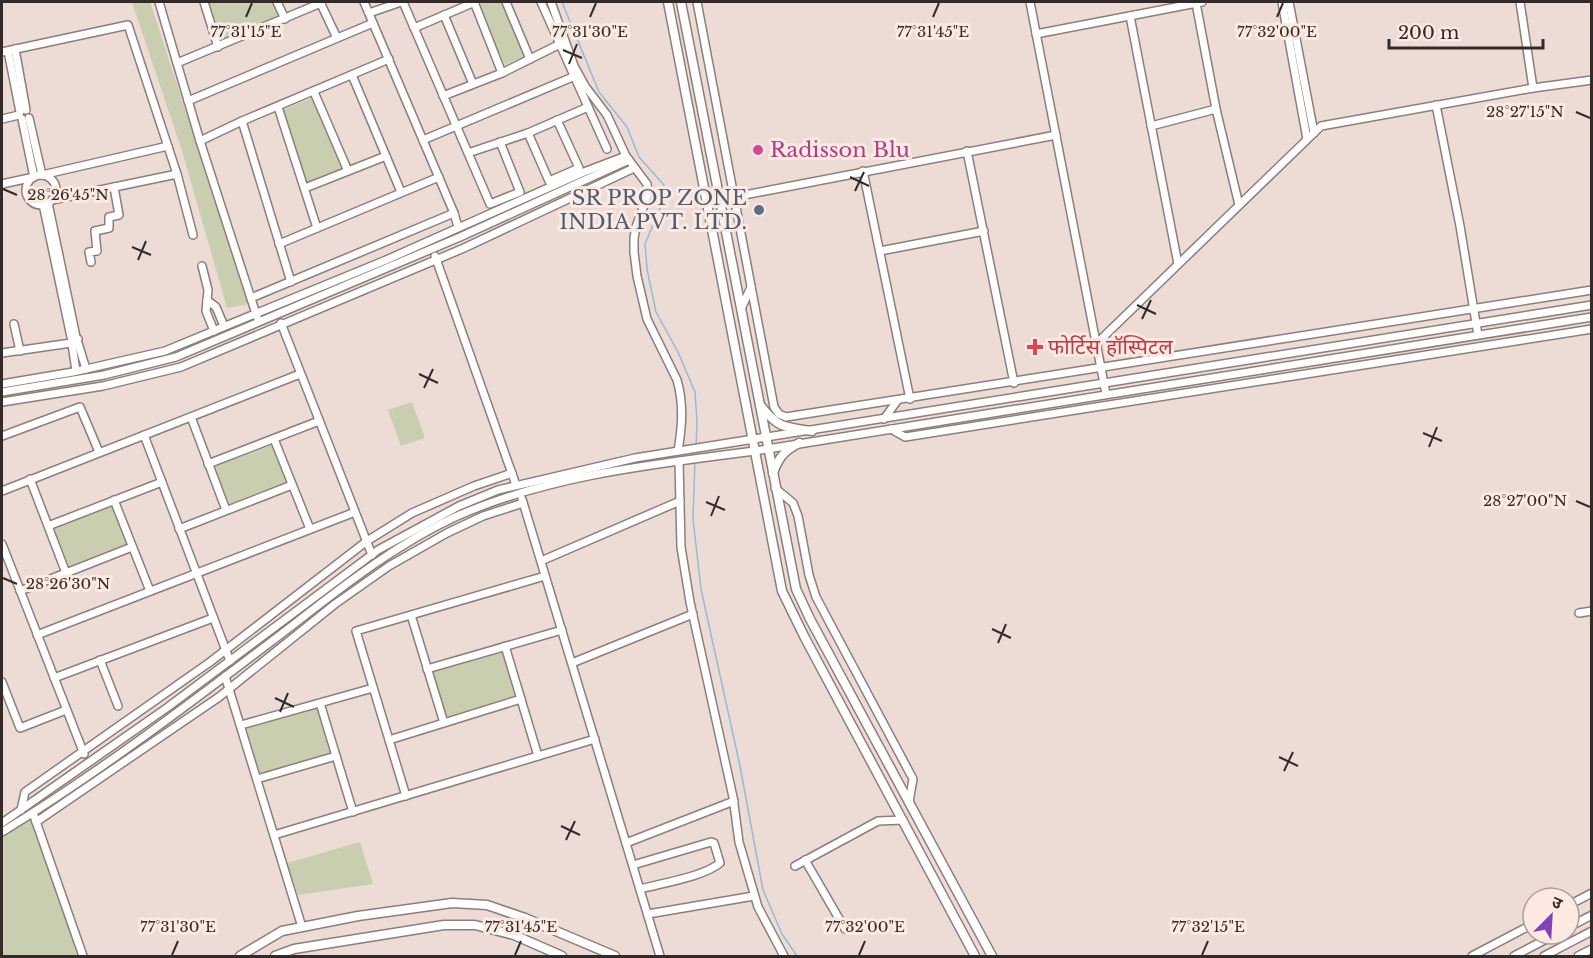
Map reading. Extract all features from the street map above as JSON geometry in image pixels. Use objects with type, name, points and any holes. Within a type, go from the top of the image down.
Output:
[{"type":"main road","points":[[668,2],[782,591],[975,957]]},
{"type":"main road","points":[[681,2],[796,589],[815,629],[992,957]]},
{"type":"main road","points":[[758,402],[777,424],[812,431]]},
{"type":"main road","points":[[772,475],[780,456],[786,449],[799,444]]},
{"type":"main road","points":[[240,957],[282,931],[358,916],[452,903],[487,905],[525,918],[615,957]]},
{"type":"main road","points":[[275,957],[294,949],[359,938],[444,925],[475,925],[514,935],[562,957]]},
{"type":"street","points":[[159,2],[200,141],[259,323]]},
{"type":"street","points":[[204,2],[218,47]]},
{"type":"street","points":[[277,2],[285,19]]},
{"type":"street","points":[[177,63],[321,2],[337,38]]},
{"type":"street","points":[[364,2],[458,227]]},
{"type":"street","points":[[369,13],[402,2],[490,204],[520,192],[501,142]]},
{"type":"street","points":[[414,28],[474,2],[502,73]]},
{"type":"street","points":[[506,2],[530,59]]},
{"type":"street","points":[[541,2],[607,149]]},
{"type":"street","points":[[551,2],[574,66],[585,86],[607,116],[627,158],[647,184],[648,194],[636,227],[634,252],[647,319],[680,390],[681,451]]},
{"type":"street","points":[[697,2],[774,407],[779,414],[786,417],[1592,290]]},
{"type":"street","points":[[1030,2],[1106,394]]},
{"type":"street","points":[[1036,34],[1199,2],[1216,110],[1239,205]]},
{"type":"street","points":[[1282,2],[1308,138]]},
{"type":"street","points":[[1289,2],[1314,133]]},
{"type":"street","points":[[1520,2],[1533,88]]},
{"type":"street","points":[[444,15],[473,84]]},
{"type":"street","points":[[1130,16],[1178,264]]},
{"type":"street","points":[[188,101],[373,23]]},
{"type":"street","points":[[34,177],[8,51],[128,25],[177,174],[193,235]]},
{"type":"street","points":[[443,96],[502,73],[560,44]]},
{"type":"street","points":[[200,141],[388,59]]},
{"type":"street","points":[[352,75],[401,192]]},
{"type":"street","points":[[423,140],[574,76]]},
{"type":"street","points":[[1096,344],[1321,126],[1533,88],[1592,80]]},
{"type":"street","points":[[314,92],[348,171]]},
{"type":"street","points":[[1436,105],[1460,226],[1478,335]]},
{"type":"street","points":[[278,107],[317,228]]},
{"type":"street","points":[[468,153],[528,133],[588,107]]},
{"type":"street","points":[[1151,126],[1216,110]]},
{"type":"street","points":[[2,119],[23,115]]},
{"type":"street","points":[[23,115],[42,175]]},
{"type":"street","points":[[528,133],[549,181],[579,168],[557,120]]},
{"type":"street","points":[[242,121],[291,282]]},
{"type":"street","points":[[734,196],[967,150],[1056,135]]},
{"type":"street","points":[[2,184],[168,146]]},
{"type":"street","points":[[967,150],[1014,382]]},
{"type":"street","points":[[304,188],[386,156]]},
{"type":"street","points":[[2,384],[86,369],[165,351],[386,260],[584,172],[627,158]]},
{"type":"street","points":[[2,392],[105,375],[176,357],[432,249],[627,158]]},
{"type":"street","points":[[2,402],[103,386],[181,367],[436,260],[634,168]]},
{"type":"street","points":[[863,171],[910,399]]},
{"type":"street","points":[[34,177],[27,184],[27,194],[33,202],[48,203],[177,174]]},
{"type":"street","points":[[42,175],[51,178],[56,186],[56,191],[48,203],[74,341],[76,371]]},
{"type":"street","points":[[279,244],[439,177]]},
{"type":"street","points":[[91,262],[89,252],[97,250],[95,231],[109,228],[109,217],[119,215],[114,187]]},
{"type":"street","points":[[251,298],[454,213]]},
{"type":"street","points":[[880,251],[984,231]]},
{"type":"street","points":[[432,249],[516,485]]},
{"type":"street","points":[[202,266],[208,290],[206,311],[214,331]]},
{"type":"street","points":[[740,312],[751,286]]},
{"type":"street","points":[[207,300],[216,307],[224,326]]},
{"type":"street","points":[[2,823],[89,760],[168,707],[372,555],[459,506],[498,490],[634,458],[1592,305]]},
{"type":"street","points":[[278,315],[372,555]]},
{"type":"street","points":[[2,832],[175,714],[384,558],[453,518],[484,505],[637,466],[755,451],[1592,317]]},
{"type":"street","points":[[14,324],[20,351]]},
{"type":"street","points":[[891,429],[905,437],[1592,329]]},
{"type":"street","points":[[2,353],[74,341]]},
{"type":"street","points":[[74,341],[86,369]]},
{"type":"street","points":[[2,491],[300,374]]},
{"type":"street","points":[[884,419],[897,401]]},
{"type":"street","points":[[2,436],[80,406],[99,452]]},
{"type":"street","points":[[191,417],[226,510]]},
{"type":"street","points":[[208,464],[319,422]]},
{"type":"street","points":[[144,435],[230,661]]},
{"type":"street","points":[[274,439],[310,529]]},
{"type":"street","points":[[682,460],[681,547],[693,614],[734,801],[739,842],[754,896],[784,957]]},
{"type":"street","points":[[21,810],[25,792],[226,650],[366,541],[412,513],[512,472]]},
{"type":"street","points":[[30,479],[66,573]]},
{"type":"street","points":[[48,526],[162,482]]},
{"type":"street","points":[[179,529],[292,484]]},
{"type":"street","points":[[775,488],[793,503],[816,597],[913,779],[909,802]]},
{"type":"street","points":[[520,494],[660,957]]},
{"type":"street","points":[[114,500],[150,591]]},
{"type":"street","points":[[541,561],[680,501]]},
{"type":"street","points":[[36,822],[230,688],[335,604],[408,554],[483,516],[523,503]]},
{"type":"street","points":[[37,635],[355,512]]},
{"type":"street","points":[[2,544],[4,561],[20,591],[83,753],[89,760]]},
{"type":"street","points":[[20,591],[132,547]]},
{"type":"street","points":[[406,796],[356,631],[545,576]]},
{"type":"street","points":[[1579,613],[1592,611]]},
{"type":"street","points":[[572,663],[693,614]]},
{"type":"street","points":[[411,615],[444,723]]},
{"type":"street","points":[[54,678],[213,618]]},
{"type":"street","points":[[427,669],[562,630]]},
{"type":"street","points":[[505,646],[538,756]]},
{"type":"street","points":[[100,660],[118,706]]},
{"type":"street","points":[[225,676],[302,927]]},
{"type":"street","points":[[2,682],[20,728],[66,710]]},
{"type":"street","points":[[241,725],[373,688]]},
{"type":"street","points":[[389,740],[521,699]]},
{"type":"street","points":[[320,703],[353,812]]},
{"type":"street","points":[[274,835],[595,739]]},
{"type":"street","points":[[257,779],[336,756]]},
{"type":"street","points":[[626,843],[734,801]]},
{"type":"street","points":[[33,813],[83,957]]},
{"type":"street","points":[[795,866],[878,821],[903,820]]},
{"type":"street","points":[[633,865],[711,842],[714,843],[719,859],[718,865],[701,873],[640,889]]},
{"type":"street","points":[[805,860],[845,929]]},
{"type":"street","points":[[648,914],[754,896]]},
{"type":"street","points":[[1472,957],[1521,930]]},
{"type":"street","points":[[1544,957],[1592,931]]},
{"type":"street","points":[[1514,957],[1534,946]]},
{"type":"street","points":[[1578,957],[1592,949]]},
{"type":"green space","points":[[132,2],[150,2],[249,304],[227,308],[182,151]]},
{"type":"green space","points":[[208,2],[273,2],[280,18],[221,40]]},
{"type":"green space","points":[[501,2],[525,56],[505,65],[478,4]]},
{"type":"green space","points":[[312,98],[343,168],[306,185],[282,110]]},
{"type":"green space","points":[[412,402],[425,438],[401,446],[388,410]]},
{"type":"green space","points":[[272,445],[286,482],[229,504],[214,467]]},
{"type":"green space","points":[[112,506],[126,544],[69,566],[54,529]]},
{"type":"green space","points":[[502,652],[515,697],[446,717],[433,672]]},
{"type":"green space","points":[[317,707],[331,753],[260,774],[246,728]]},
{"type":"green space","points":[[31,817],[78,956],[2,956],[2,836]]},
{"type":"green space","points":[[360,842],[373,884],[298,895],[287,863]]},
{"type":"waterway","points":[[562,2],[599,92],[627,127],[639,157],[664,185],[663,201],[645,244],[647,269],[656,312],[678,352],[695,392],[696,447]]},
{"type":"waterway","points":[[695,460],[693,519],[701,589],[740,766],[763,890],[782,934],[797,956]]},
{"type":"place","name":"Radisson Blu","points":[[758,150]]},
{"type":"place","name":"SR PROP ZONE INDIA PVT. LTD.","points":[[759,210]]},
{"type":"place","name":"फोर्टिस हॉस्पिटल","points":[[1035,347]]}]
